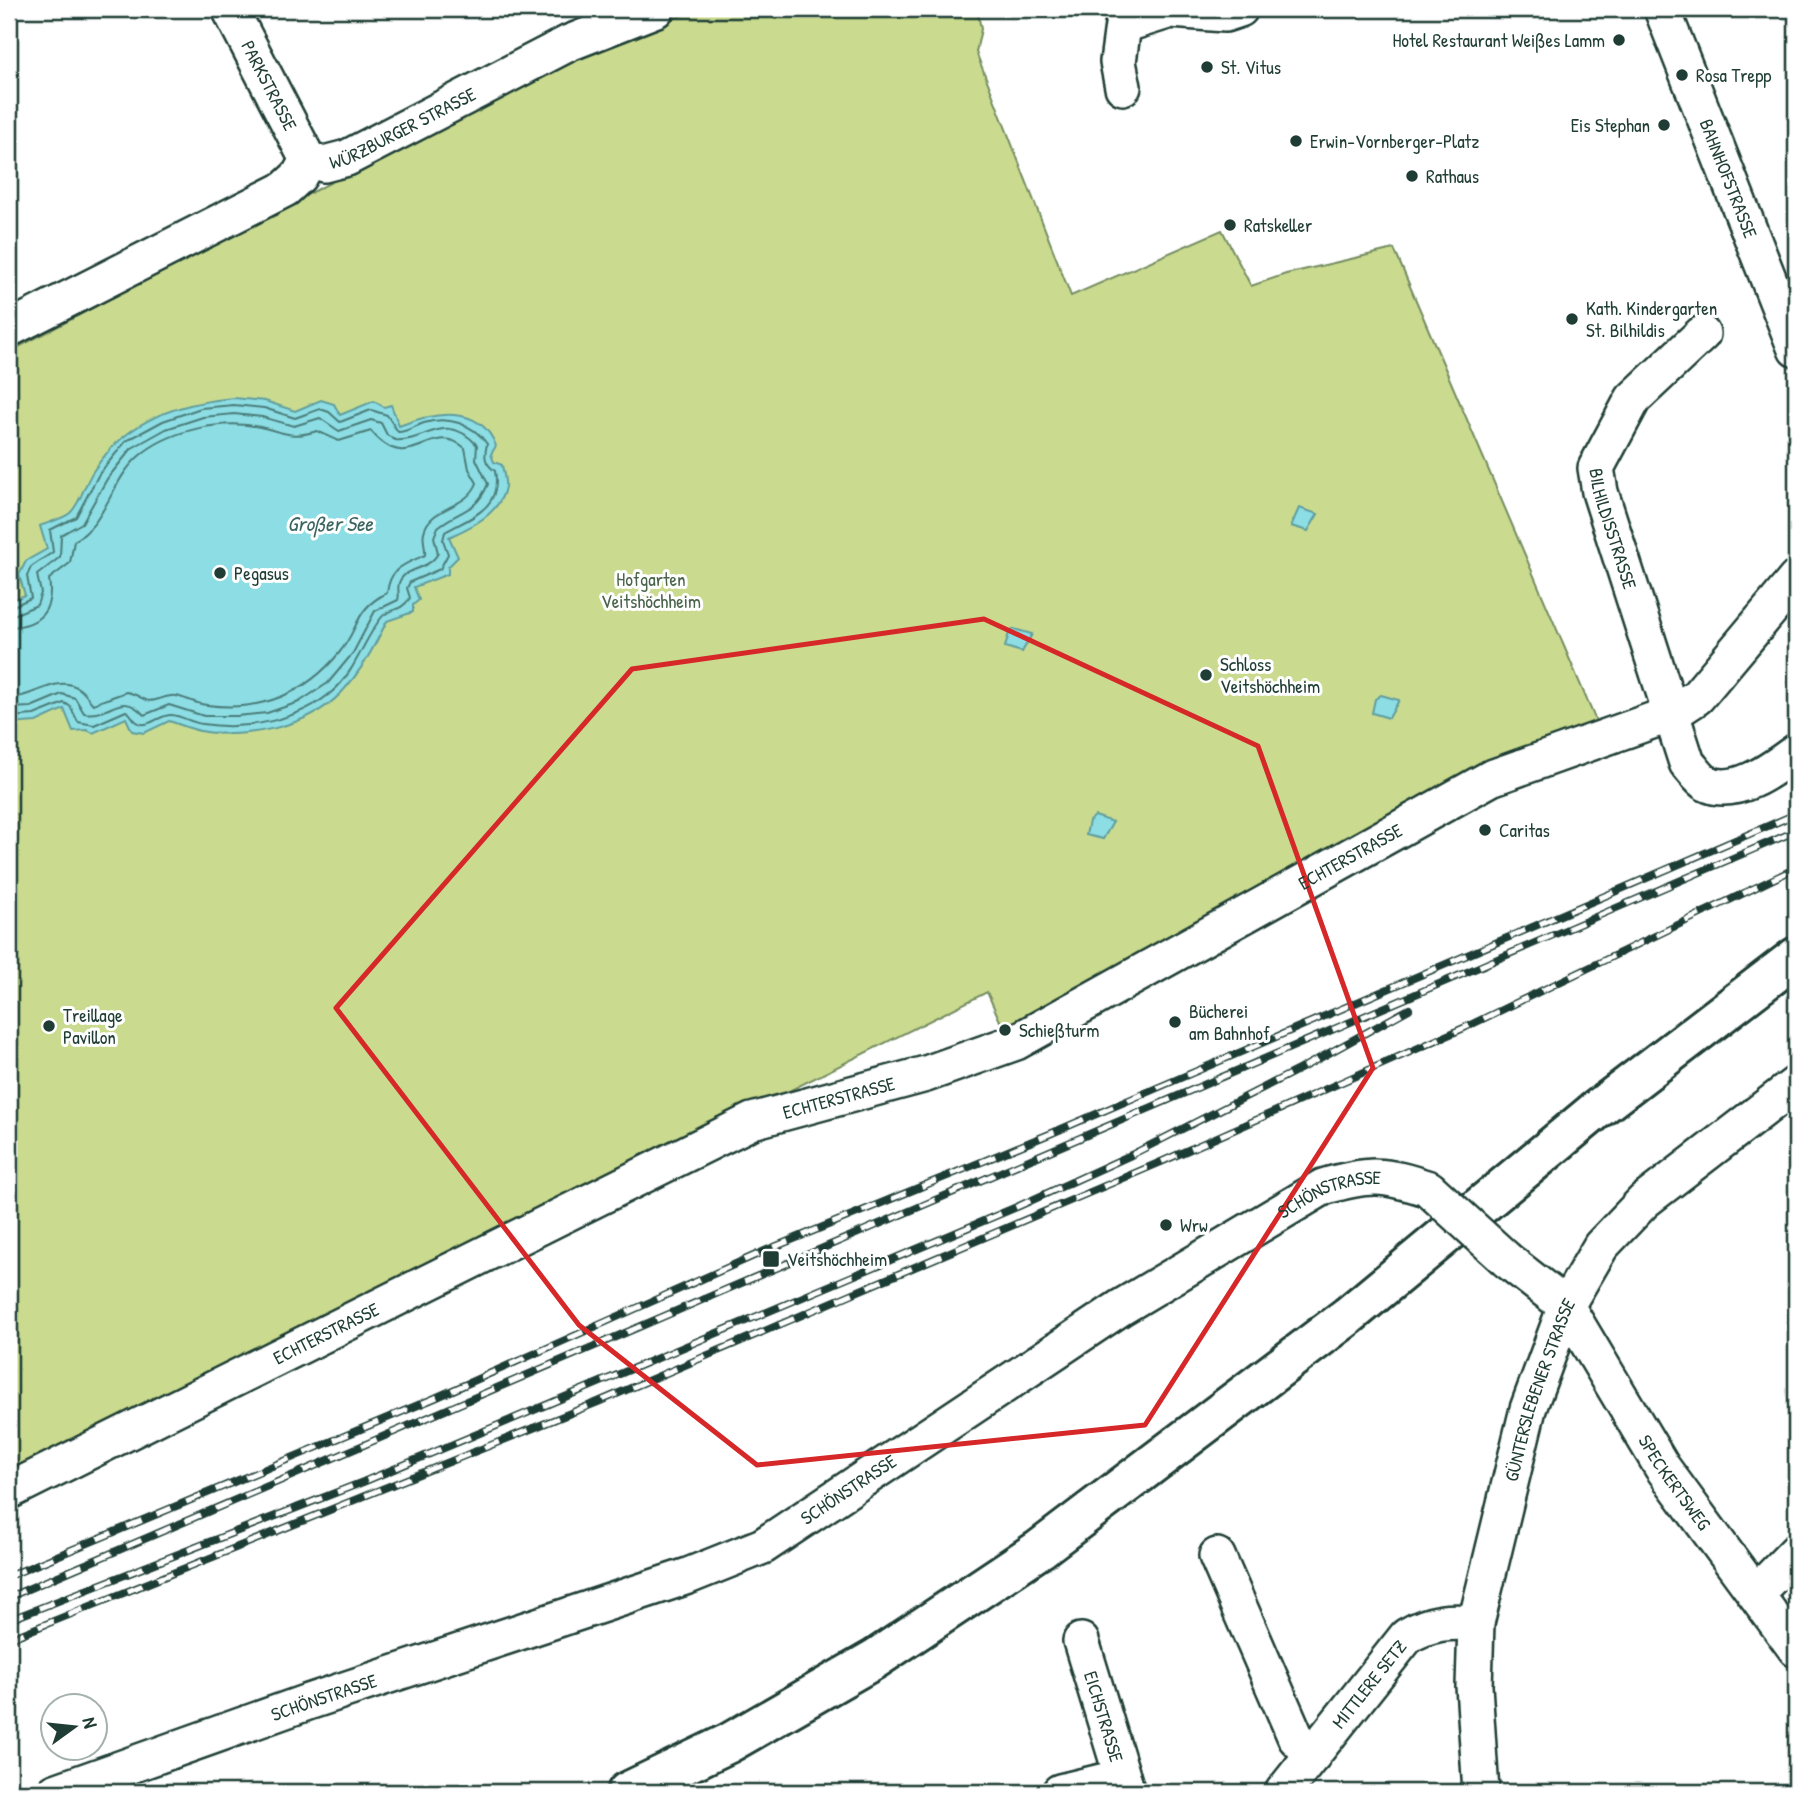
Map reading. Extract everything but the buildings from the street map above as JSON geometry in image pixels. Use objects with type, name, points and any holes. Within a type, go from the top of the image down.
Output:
[{"type":"main road","points":[[627,1792],[729,1742],[875,1658],[1040,1549],[1348,1316],[1595,1111],[1796,957]]},
{"type":"street","name":"PARKSTRASSE","points":[[230,9],[308,160]]},
{"type":"street","name":"WÜRZBURGER STRASSE","points":[[9,329],[285,189],[299,176],[308,160],[324,164],[347,158],[569,43],[656,9]]},
{"type":"street","points":[[1123,87],[1118,62],[1117,17],[1171,10],[1225,14],[1240,9]]},
{"type":"street","name":"BAHNHOFSTRASSE","points":[[1662,9],[1796,349]]},
{"type":"street","name":"BILHILDISSTRASSE","points":[[1671,714],[1600,492],[1597,468],[1633,399],[1702,334]]},
{"type":"street","points":[[1796,579],[1697,697],[1671,714],[1687,763],[1706,783],[1729,786],[1763,776],[1796,752]]},
{"type":"street","name":"ECHTERSTRASSE","points":[[9,1491],[752,1121],[926,1074],[1016,1042],[1491,778],[1671,714]]},
{"type":"street","name":"GÜNTERSLEBENER STRASSE","points":[[1481,1792],[1474,1686],[1476,1623],[1497,1526],[1528,1409],[1566,1306],[1601,1246],[1644,1201],[1796,1084]]},
{"type":"street","name":"SCHÖNSTRASSE","points":[[55,1792],[308,1702],[688,1576],[764,1546],[1120,1308],[1323,1186],[1357,1177],[1389,1176],[1429,1189],[1507,1260],[1566,1306]]},
{"type":"street","name":"SPECKERTSWEG","points":[[1566,1306],[1662,1467],[1796,1649]]},
{"type":"street","points":[[1756,1593],[1796,1552]]},
{"type":"street","points":[[1217,1556],[1296,1738],[1314,1755]]},
{"type":"street","name":"MITTLERE SETZ","points":[[1283,1792],[1407,1636],[1426,1625],[1445,1621],[1476,1623]]},
{"type":"street","name":"EICHSTRASSE","points":[[1081,1641],[1125,1785]]},
{"type":"street","points":[[1060,1792],[1125,1785]]},
{"type":"highlighted area","points":[[984,619],[1258,746],[1373,1068],[1145,1425],[757,1465],[579,1325],[336,1008],[632,669]]},
{"type":"green space","name":"Hofgarten Veitshöchheim","points":[[700,9],[977,9],[981,29],[976,52],[1071,296],[1222,230],[1251,286],[1286,274],[1394,249],[1599,728],[1015,1027],[1010,1022],[1000,1021],[987,992],[9,1480],[9,352],[580,51]]},
{"type":"water","name":"Großer See","points":[[234,398],[265,401],[295,411],[321,400],[334,404],[340,415],[374,401],[384,407],[391,405],[399,426],[440,415],[467,417],[489,432],[496,446],[491,454],[494,462],[502,465],[505,485],[502,496],[491,512],[449,537],[458,557],[448,567],[448,574],[414,587],[419,600],[413,605],[413,612],[387,621],[355,677],[328,705],[312,715],[275,728],[236,734],[200,731],[169,721],[144,733],[132,731],[126,718],[93,733],[87,730],[73,731],[64,709],[36,722],[9,724],[9,602],[25,595],[19,575],[26,561],[47,549],[40,526],[70,513],[107,453],[138,427],[173,410]]},
{"type":"water","points":[[1299,508],[1318,514],[1308,531],[1291,526]]},
{"type":"water","points":[[1014,629],[1032,634],[1022,652],[1005,647],[1009,633]]},
{"type":"water","points":[[1381,695],[1399,700],[1389,718],[1372,713],[1375,699]]},
{"type":"water","points":[[1095,816],[1113,822],[1103,839],[1086,835],[1089,821]]},
{"type":"railway","points":[[9,1576],[435,1398],[767,1250],[1052,1133],[1796,814]]},
{"type":"railway","points":[[9,1597],[1796,831]]},
{"type":"railway","points":[[9,1639],[598,1402],[1161,1162],[1466,1027],[1796,868]]},
{"type":"railway","points":[[9,1620],[363,1482],[1019,1206],[1131,1155],[1300,1069],[1409,1009]]},
{"type":"place","name":"Hotel Restaurant Weißes Lamm","points":[[1619,40]]},
{"type":"place","name":"St. Vitus","points":[[1207,67]]},
{"type":"place","name":"Rosa Trepp","points":[[1682,75]]},
{"type":"place","name":"Eis Stephan","points":[[1664,125]]},
{"type":"place","name":"Erwin-Vornberger-Platz","points":[[1296,141]]},
{"type":"place","name":"Rathaus","points":[[1412,176]]},
{"type":"place","name":"Ratskeller","points":[[1230,225]]},
{"type":"place","name":"Kath. Kindergarten St. Bilhildis","points":[[1572,319]]},
{"type":"place","name":"Pegasus","points":[[220,573]]},
{"type":"place","name":"Schloss Veitshöchheim","points":[[1206,675]]},
{"type":"place","name":"Caritas","points":[[1485,830]]},
{"type":"place","name":"Bücherei am Bahnhof","points":[[1175,1022]]},
{"type":"place","name":"Treillage Pavillon","points":[[49,1026]]},
{"type":"place","name":"Schießturm","points":[[1005,1030]]},
{"type":"place","name":"Wrw","points":[[1166,1225]]},
{"type":"place","name":"Veitshöchheim","points":[[771,1259]]}]
